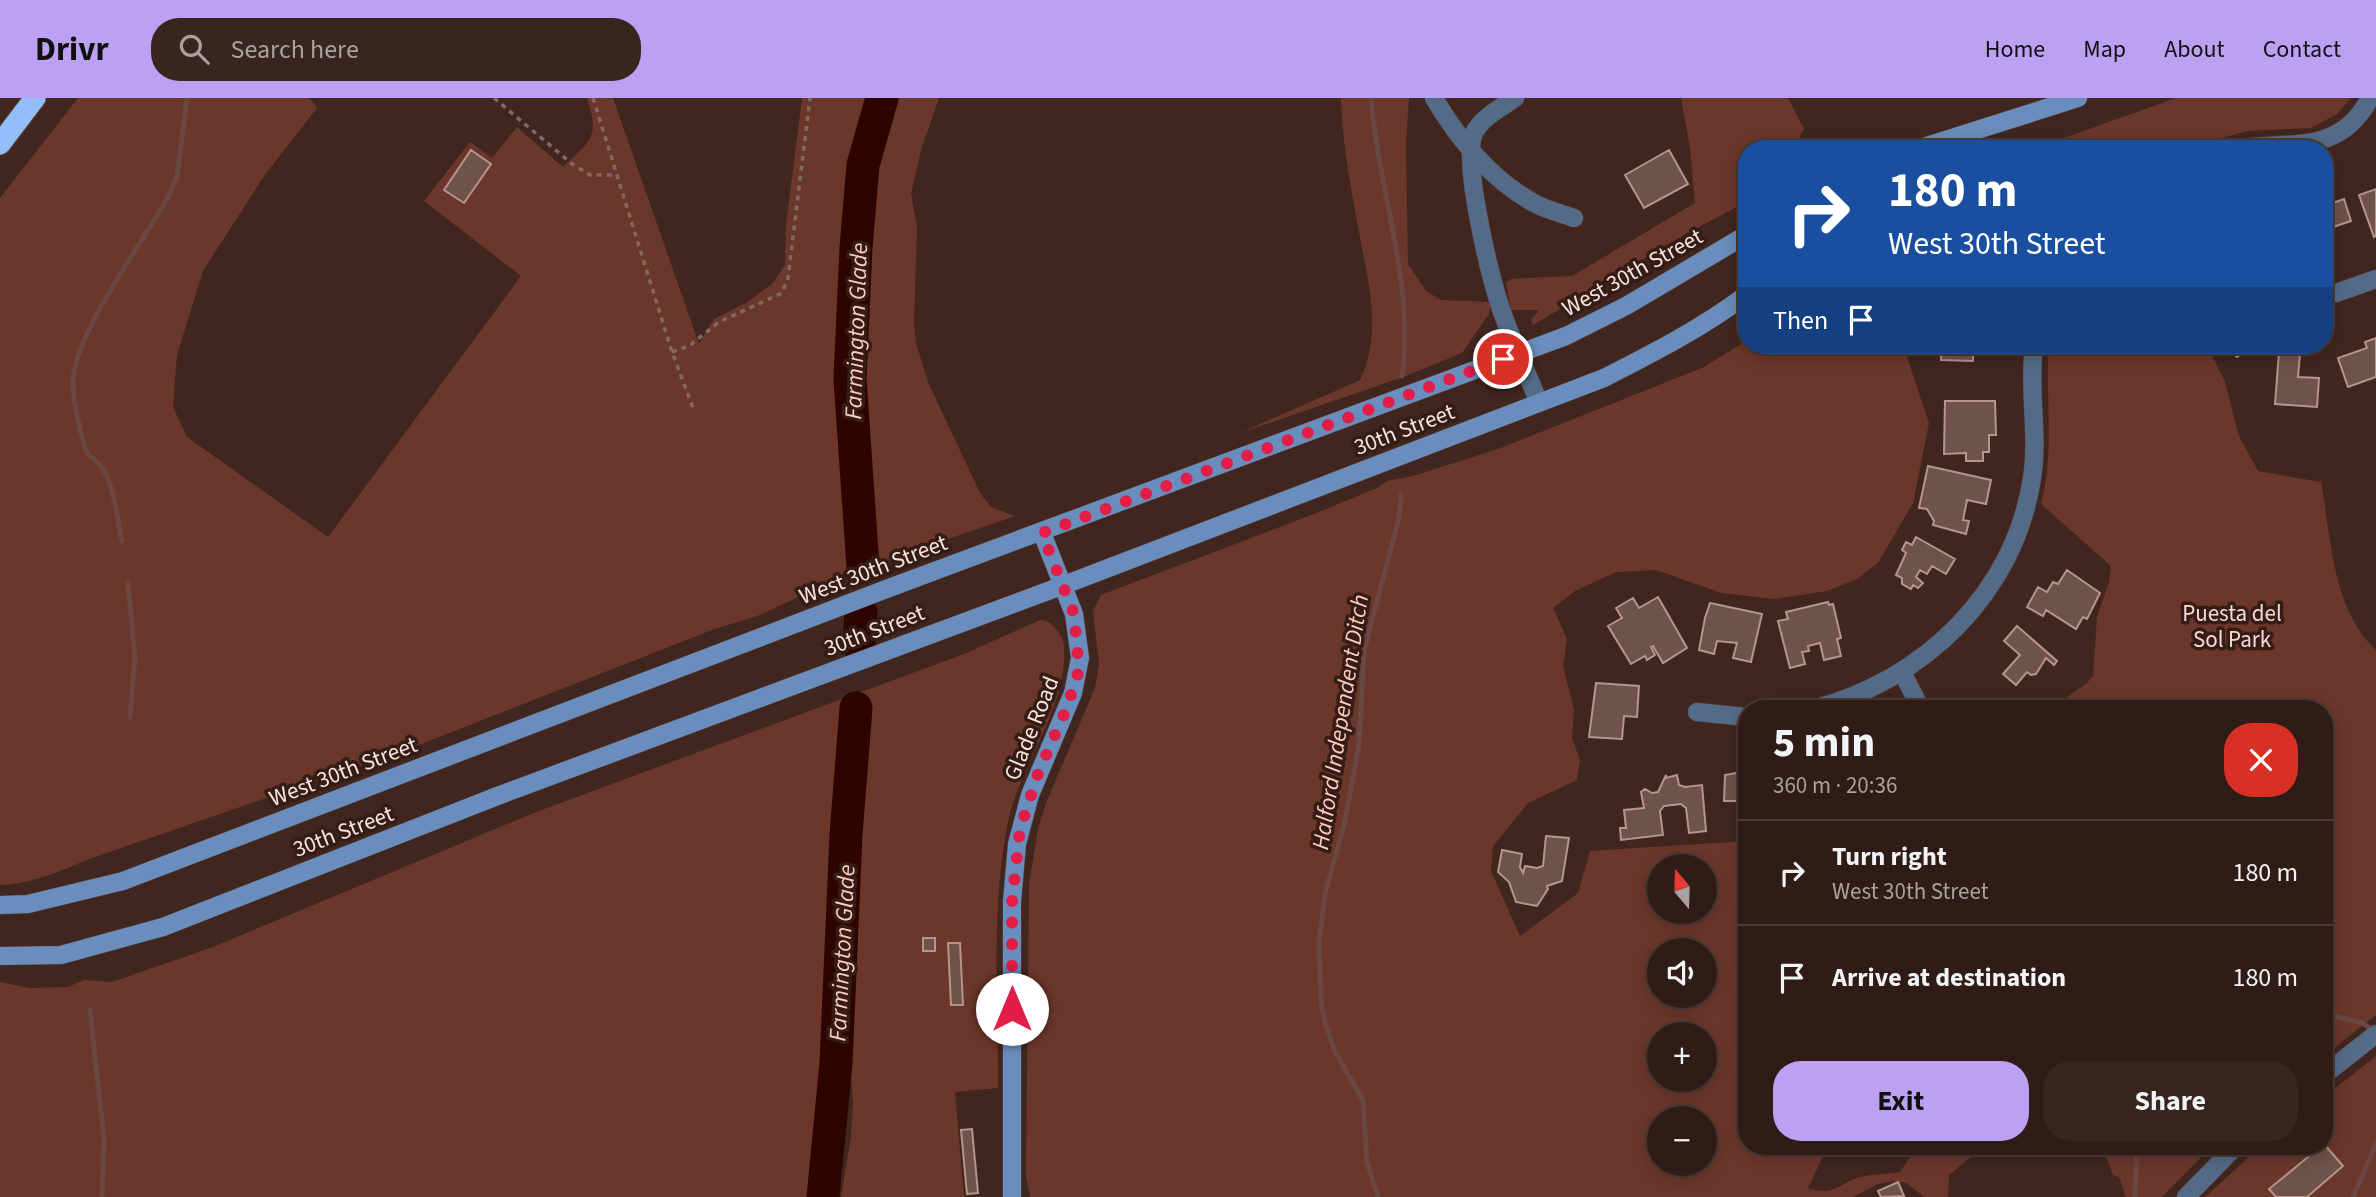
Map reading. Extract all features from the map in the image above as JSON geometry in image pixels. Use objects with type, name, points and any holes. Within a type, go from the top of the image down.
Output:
[{"type":"highway","points":[[0,144],[35,98]]},
{"type":"main road","points":[[1941,140],[2078,98]]},
{"type":"main road","points":[[1970,140],[2023,117]]},
{"type":"main road","name":"West 30th Street","points":[[0,905],[28,904],[123,881],[889,588],[1566,336],[1626,306],[1738,239]]},
{"type":"main road","name":"30th Street","points":[[0,956],[61,955],[163,927],[500,795],[1064,585],[1604,378],[1667,346],[1738,301]]},
{"type":"main road","name":"Glade Road","points":[[1012,1197],[1014,864],[1030,795],[1067,707],[1079,670],[1077,628],[1064,585],[1042,533]]},
{"type":"street","points":[[1434,98],[1454,130],[1497,177],[1535,204],[1574,218]]},
{"type":"street","points":[[1514,98],[1486,118],[1474,133],[1473,188],[1499,303],[1539,403]]},
{"type":"street","points":[[2322,140],[2351,123],[2370,98]]},
{"type":"street","points":[[2336,293],[2376,279]]},
{"type":"street","points":[[1841,700],[1902,672],[1938,646],[1978,604],[2011,546],[2032,478],[2035,435],[2031,367],[2033,354]]},
{"type":"street","points":[[1902,672],[1916,700]]},
{"type":"street","points":[[1697,712],[1738,716]]},
{"type":"street","points":[[2333,1068],[2376,1034]]},
{"type":"street","points":[[2186,1197],[2227,1155]]},
{"type":"path","points":[[494,98],[570,163],[590,174],[615,175]]},
{"type":"path","points":[[593,98],[672,352],[693,408]]},
{"type":"path","points":[[672,352],[689,346],[719,322],[782,293],[788,278],[810,98]]},
{"type":"green space","points":[[78,98],[309,98],[317,108],[264,176],[203,271],[177,355],[173,407],[187,437],[328,537],[521,276],[424,201],[470,142],[492,158],[517,127],[563,167],[586,144],[593,130],[587,98],[613,98],[699,344],[714,319],[746,303],[772,284],[785,265],[786,224],[802,98],[874,98],[854,152],[843,241],[844,399],[850,455],[853,549],[858,569],[760,615],[712,630],[406,750],[47,876],[0,885],[0,198]]},
{"type":"green space","points":[[890,98],[939,98],[922,147],[911,193],[917,227],[914,323],[916,343],[928,382],[980,493],[991,507],[1015,516],[870,566],[867,483],[857,383],[869,206],[883,114]]},
{"type":"green space","points":[[1341,98],[1409,98],[1406,144],[1408,264],[1426,291],[1441,300],[1491,302],[1489,314],[1462,353],[1406,376],[1240,433],[1360,380],[1367,362],[1371,344],[1372,307],[1347,165]]},
{"type":"green space","points":[[1681,98],[1788,98],[1804,129],[1798,140],[1738,140],[1738,206],[1684,235],[1533,325],[1531,320],[1539,310],[1511,310],[1506,283],[1511,279],[1572,276],[1695,203],[1690,148]]},
{"type":"green space","points":[[2176,98],[2351,98],[2337,114],[2311,128],[2248,131],[2214,140],[2058,140]]},
{"type":"green space","points":[[1738,346],[1738,354],[1906,354],[1929,423],[1913,503],[1878,563],[1857,579],[1827,591],[1775,599],[1721,593],[1656,570],[1616,572],[1575,591],[1553,608],[1567,639],[1563,666],[1574,710],[1572,738],[1580,760],[1577,780],[1528,803],[1493,846],[1491,871],[1520,936],[1578,893],[1590,851],[1738,842],[1738,1155],[1824,1155],[1808,1188],[1824,1191],[1836,1189],[1860,1177],[1900,1172],[1911,1155],[1970,1155],[1949,1175],[1948,1197],[1924,1197],[1907,1183],[1894,1181],[1878,1184],[1853,1197],[1030,1197],[1026,1175],[1029,885],[1038,829],[1046,803],[1095,688],[1099,664],[1093,611],[1101,595],[1314,514],[1377,488],[1387,481],[1413,476],[1498,449],[1704,367]]},
{"type":"green space","name":"Puesta del Sol Park","points":[[2049,354],[2211,354],[2225,382],[2239,436],[2258,471],[2321,482],[2331,548],[2342,594],[2361,634],[2376,650],[2376,1015],[2333,1049],[2333,700],[2067,700],[2068,696],[2093,676],[2097,617],[2109,582],[2111,566],[2041,504],[2048,465]]},
{"type":"green space","points":[[1040,620],[1056,628],[1061,637],[1064,645],[1063,669],[1051,715],[1013,804],[1002,859],[997,924],[998,1088],[955,1092],[964,1197],[841,1197],[851,1137],[853,1104],[847,1004],[853,846],[862,732],[862,719],[856,709],[849,718],[844,743],[834,876],[827,1114],[818,1197],[0,1197],[0,982],[29,988],[68,987],[84,980],[112,982],[213,947],[536,812],[964,654]]},
{"type":"green space","points":[[2376,1056],[2376,1197],[2205,1197],[2251,1155],[2333,1155],[2333,1090]]},
{"type":"green space","points":[[2105,1155],[2203,1155],[2162,1197],[2126,1197],[2119,1177],[2113,1175]]},
{"type":"building","points":[[471,150],[491,164],[464,203],[444,190]]},
{"type":"building","points":[[1669,150],[1688,184],[1644,208],[1625,175]]},
{"type":"building","points":[[2376,189],[2376,236],[2374,237],[2359,195]]},
{"type":"building","points":[[2344,199],[2351,221],[2333,227],[2333,203]]},
{"type":"building","points":[[2376,338],[2376,377],[2348,387],[2338,358],[2367,348],[2365,342]]},
{"type":"building","points":[[1941,354],[1973,354],[1973,361],[1941,360]]},
{"type":"building","points":[[2279,354],[2300,354],[2298,377],[2319,378],[2317,407],[2275,404]]},
{"type":"building","points":[[1945,401],[1995,401],[1996,435],[1989,435],[1989,452],[1983,452],[1983,461],[1966,461],[1966,453],[1944,454]]},
{"type":"building","points":[[1928,466],[1991,480],[1986,504],[1967,500],[1963,520],[1969,521],[1966,534],[1933,525],[1934,521],[1927,509],[1919,508]]},
{"type":"building","points":[[1916,537],[1955,559],[1946,574],[1932,566],[1927,574],[1920,570],[1916,577],[1923,583],[1918,588],[1913,585],[1911,589],[1902,584],[1902,578],[1896,575],[1906,553],[1902,550],[1906,542],[1912,545]]},
{"type":"building","points":[[2067,570],[2100,593],[2087,619],[2083,617],[2076,629],[2046,610],[2043,616],[2027,607],[2038,587],[2047,592],[2053,582],[2058,584]]},
{"type":"building","points":[[1658,597],[1687,648],[1663,663],[1653,646],[1651,647],[1655,655],[1647,660],[1645,656],[1631,664],[1608,626],[1622,618],[1616,608],[1633,598],[1639,608]]},
{"type":"building","points":[[1828,602],[1829,605],[1833,604],[1841,638],[1837,639],[1841,656],[1824,660],[1820,643],[1808,646],[1809,651],[1802,652],[1805,664],[1790,668],[1778,621],[1788,619],[1786,612]]},
{"type":"building","points":[[1710,603],[1762,614],[1751,662],[1733,658],[1737,643],[1717,641],[1714,654],[1699,650]]},
{"type":"building","points":[[2017,626],[2057,661],[2054,665],[2046,658],[2036,674],[2027,672],[2016,685],[2003,674],[2020,655],[2004,641]]},
{"type":"building","points":[[1596,683],[1639,686],[1637,717],[1624,716],[1622,739],[1589,737]]},
{"type":"building","points":[[1738,773],[1738,801],[1724,801],[1725,775]]},
{"type":"building","points":[[1666,775],[1666,778],[1677,775],[1679,785],[1685,787],[1702,785],[1706,831],[1689,833],[1686,808],[1681,804],[1664,806],[1660,811],[1663,835],[1621,840],[1620,828],[1626,828],[1624,810],[1644,808],[1641,792],[1645,789],[1652,793],[1658,792]]},
{"type":"building","points":[[1546,836],[1569,838],[1562,881],[1547,886],[1548,889],[1537,906],[1516,902],[1509,882],[1498,872],[1502,850],[1522,854],[1520,867],[1523,873],[1525,866],[1543,866]]},
{"type":"building","points":[[923,938],[935,938],[935,951],[923,951]]},
{"type":"building","points":[[948,943],[960,943],[963,1005],[951,1005]]},
{"type":"building","points":[[972,1129],[978,1193],[967,1194],[961,1130]]},
{"type":"building","points":[[2333,1154],[2343,1166],[2307,1197],[2276,1197],[2269,1189],[2311,1155]]},
{"type":"building","points":[[1898,1182],[1904,1196],[1881,1197],[1878,1191]]},
{"type":"waterway","name":"Halford Independent Ditch","points":[[122,541],[107,477],[101,466],[87,453],[84,445],[75,405],[73,382],[76,361],[98,313],[159,213],[177,177],[187,98]]},
{"type":"waterway","name":"Farmington Glade","points":[[863,567],[850,379],[863,165],[882,98]]},
{"type":"waterway","name":"Halford Independent Ditch","points":[[1371,98],[1404,306],[1402,376]]},
{"type":"waterway","name":"Halford Independent Ditch","points":[[1378,1197],[1367,1162],[1363,1100],[1335,1052],[1326,1026],[1321,1002],[1319,943],[1325,894],[1345,821],[1359,744],[1364,651],[1399,518],[1401,495]]},
{"type":"waterway","name":"Halford Independent Ditch","points":[[128,584],[135,657],[130,717]]},
{"type":"waterway","name":"Farmington Glade","points":[[859,646],[861,612]]},
{"type":"waterway","name":"Farmington Glade","points":[[823,1197],[836,1063],[846,835],[856,708]]},
{"type":"waterway","name":"Halford Independent Ditch","points":[[90,1010],[104,1139],[102,1197]]},
{"type":"waterway","name":"Halford Independent Ditch","points":[[2333,1015],[2362,1023],[2373,1030]]},
{"type":"waterway","name":"Halford Independent Ditch","points":[[2353,1197],[2376,1144]]},
{"type":"waterway","name":"Halford Independent Ditch","points":[[2135,1197],[2137,1155]]},
{"type":"route","points":[[1012,1009],[1012,902],[1017,844],[1030,795],[1077,681],[1080,658],[1074,614],[1042,533],[1503,359]]}]
